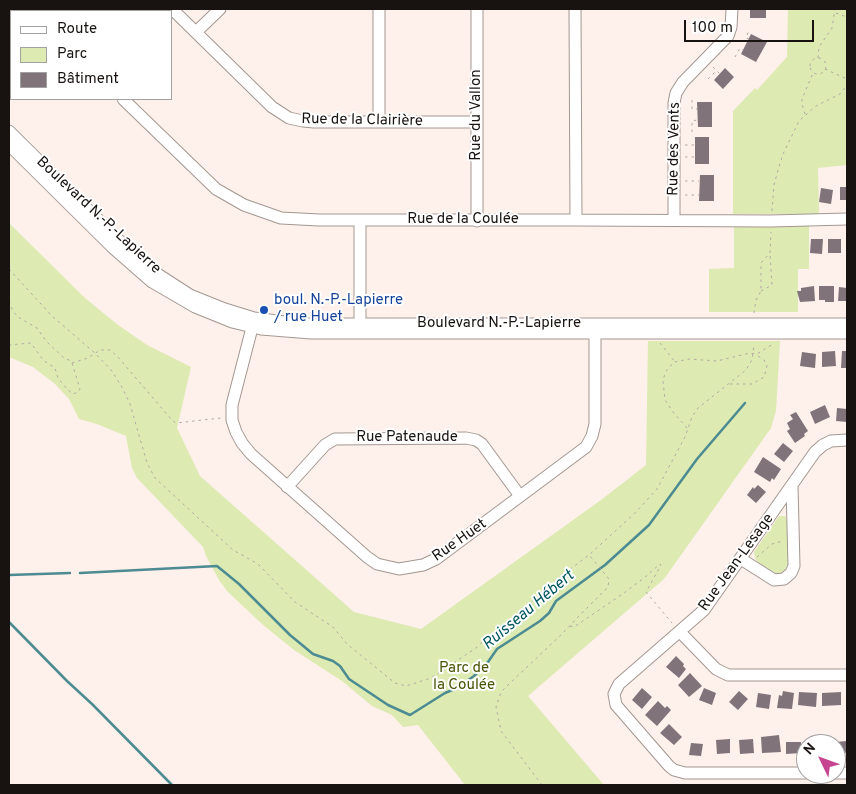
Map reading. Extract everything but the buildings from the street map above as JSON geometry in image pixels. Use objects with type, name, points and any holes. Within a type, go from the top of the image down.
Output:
[{"type":"street","name":"Rue de la Clairière","points":[[172,9],[272,107],[283,115],[303,121],[476,122]]},
{"type":"street","points":[[196,32],[220,9]]},
{"type":"street","points":[[379,9],[379,122]]},
{"type":"street","name":"Rue du Vallon","points":[[477,9],[477,221]]},
{"type":"street","points":[[576,9],[576,220]]},
{"type":"street","name":"Rue des Vents","points":[[674,220],[674,103],[676,93],[683,82],[728,36],[731,27],[732,9]]},
{"type":"street","name":"Rue de la Coulée","points":[[124,100],[205,179],[234,200],[255,210],[281,218],[303,220],[477,221],[781,221],[847,219]]},
{"type":"street","name":"Boulevard N.-P.-Lapierre","points":[[9,131],[125,246],[153,271],[190,294],[253,322],[283,332],[360,328],[595,328],[847,324]]},
{"type":"street","name":"Boulevard N.-P.-Lapierre","points":[[9,145],[112,247],[152,282],[195,307],[232,322],[253,322]]},
{"type":"street","points":[[360,220],[360,328]]},
{"type":"street","name":"Rue Huet","points":[[253,322],[234,396],[232,420],[245,448],[367,557],[382,565],[399,569],[431,562],[582,451],[591,440],[595,424],[595,328]]},
{"type":"street","name":"Boulevard N.-P.-Lapierre","points":[[595,328],[847,333]]},
{"type":"street","name":"Rue Patenaude","points":[[287,487],[325,445],[335,439],[466,438],[473,439],[482,444],[520,496]]},
{"type":"street","name":"Rue Jean-Lesage","points":[[796,777],[685,773],[676,771],[669,766],[618,707],[614,697],[615,690],[619,684],[678,630],[704,610],[819,448],[831,441],[847,440]]},
{"type":"street","points":[[742,559],[774,580],[784,579],[791,573],[794,566],[792,486]]},
{"type":"street","points":[[678,630],[716,670],[728,675],[847,675]]},
{"type":"path","points":[[818,58],[818,48],[832,28],[835,9]]},
{"type":"path","points":[[835,13],[847,17]]},
{"type":"path","points":[[749,30],[746,38],[749,39]]},
{"type":"path","points":[[735,56],[740,48],[743,50]]},
{"type":"path","points":[[818,58],[824,61],[825,70]]},
{"type":"path","points":[[818,58],[810,65],[811,70],[820,74],[825,70]]},
{"type":"path","points":[[825,70],[847,79]]},
{"type":"path","points":[[708,79],[716,71]]},
{"type":"path","points":[[805,114],[802,109],[802,98],[814,72]]},
{"type":"path","points":[[772,215],[774,185],[783,154],[793,131],[805,114],[840,94],[847,85]]},
{"type":"path","points":[[692,100],[692,109],[698,109]]},
{"type":"path","points":[[692,132],[692,121],[698,120]]},
{"type":"path","points":[[674,181],[700,181]]},
{"type":"path","points":[[674,195],[699,195]]},
{"type":"path","points":[[761,291],[772,285],[771,230]]},
{"type":"path","points":[[754,314],[756,300],[761,291],[761,263],[770,254]]},
{"type":"path","points":[[9,268],[52,316],[96,353],[112,371],[123,389],[135,421],[147,463],[154,478],[233,550],[258,564],[295,602],[333,627],[347,644],[395,683],[411,685],[431,678],[443,671],[514,618],[553,582],[590,555],[647,501],[657,489],[673,460],[692,417],[698,408],[750,366],[754,354],[754,340]]},
{"type":"path","points":[[9,301],[10,306],[18,317],[37,328],[46,341],[72,363],[80,389],[76,394],[71,393],[58,378],[55,368],[43,360],[31,343],[9,345]]},
{"type":"path","points":[[658,340],[675,362]]},
{"type":"path","points":[[688,428],[673,412],[664,396],[663,376],[666,370],[675,362],[695,359],[717,361],[754,354],[778,340]]},
{"type":"path","points":[[72,363],[106,349],[117,356],[176,423],[226,417]]},
{"type":"path","points":[[730,384],[752,384],[764,377],[767,369],[766,363],[754,354]]},
{"type":"path","points":[[755,559],[772,544],[788,542]]},
{"type":"path","points":[[542,785],[501,731],[496,707],[501,692],[608,587],[610,581],[590,555]]},
{"type":"path","points":[[569,626],[574,627],[624,593],[660,564],[646,592],[678,630]]},
{"type":"green space","points":[[788,9],[847,9],[847,165],[818,168],[819,214],[733,214],[733,111],[755,88],[757,90],[787,57]]},
{"type":"green space","name":"Parc de la Coulée","points":[[9,223],[85,298],[118,325],[147,345],[191,367],[177,428],[200,476],[354,612],[421,629],[601,500],[646,465],[648,341],[780,341],[776,411],[771,428],[664,579],[528,696],[604,785],[465,785],[418,725],[403,727],[392,715],[372,706],[342,681],[294,650],[262,624],[228,592],[219,580],[203,547],[137,478],[132,468],[126,436],[79,419],[69,399],[55,384],[33,367],[9,357]]},
{"type":"green space","points":[[809,226],[809,269],[798,269],[798,312],[709,312],[709,269],[734,268],[734,227]]},
{"type":"green space","points":[[779,516],[785,516],[787,521],[788,563],[784,572],[777,574],[758,563],[754,552]]},
{"type":"waterway","name":"Ruisseau Hébert","points":[[80,573],[217,566],[239,584],[290,635],[313,654],[333,661],[340,666],[349,679],[388,705],[410,715],[474,676],[488,662],[497,649],[540,621],[549,613],[556,601],[605,565],[649,525],[697,459],[745,403]]},
{"type":"waterway","name":"Ruisseau Hébert","points":[[9,575],[70,573]]},
{"type":"waterway","points":[[9,622],[172,785]]},
{"type":"place","name":"boul. N.-P.-Lapierre / rue Huet","points":[[264,310]]}]
